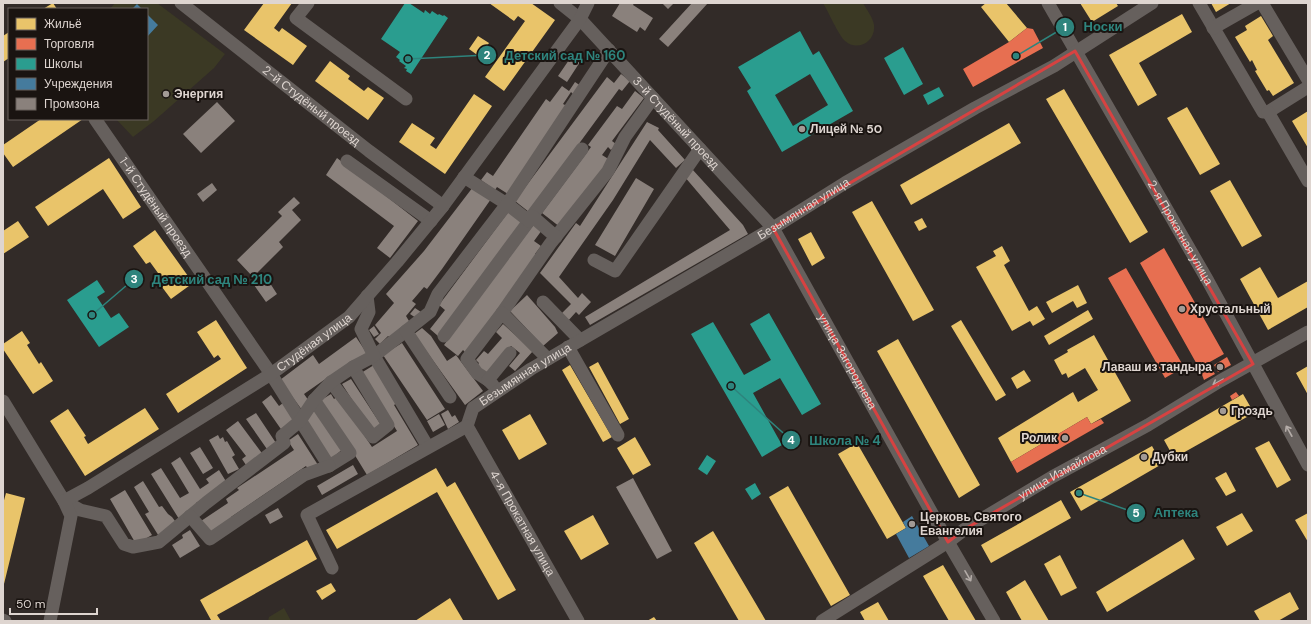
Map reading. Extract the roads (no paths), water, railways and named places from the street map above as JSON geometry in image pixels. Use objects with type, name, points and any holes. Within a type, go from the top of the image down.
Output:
[{"type":"street","name":"2-й Студёный проезд","points":[[181,3],[369,151],[444,206]]},
{"type":"street","points":[[308,3],[296,18],[406,99]]},
{"type":"street","name":"3-й Студёный проезд","points":[[560,3],[580,19],[773,228]]},
{"type":"street","name":"Студёная улица","points":[[64,501],[88,488],[271,374],[349,317],[444,206],[580,19],[588,3]]},
{"type":"street","name":"2-я Прокатная улица","points":[[1048,3],[1208,281],[1308,465]]},
{"type":"street","name":"Безымянная улица","points":[[467,426],[473,408],[531,369],[773,228],[845,183],[975,108],[1054,66],[1075,51],[1152,3]]},
{"type":"street","points":[[1199,3],[1262,110],[1264,112],[1268,112],[1308,181]]},
{"type":"street","points":[[1213,28],[1258,3]]},
{"type":"street","points":[[1262,3],[1308,80]]},
{"type":"street","points":[[64,501],[80,510],[106,516],[124,544],[133,547],[159,542],[284,443],[282,436],[300,421],[314,400],[331,382],[353,367],[374,356],[430,312],[438,294],[506,204],[609,50]]},
{"type":"street","points":[[1268,112],[1308,87]]},
{"type":"street","points":[[499,391],[488,380],[477,373],[467,359],[502,314],[556,237],[608,171],[625,136],[653,98]]},
{"type":"street","name":"1-й Студёный проезд","points":[[96,120],[271,374],[329,466]]},
{"type":"street","points":[[594,260],[615,271],[700,149]]},
{"type":"street","points":[[444,336],[582,150]]},
{"type":"street","points":[[347,161],[431,221]]},
{"type":"street","points":[[464,177],[531,218],[556,237]]},
{"type":"street","name":"улица Загороднева","points":[[773,228],[948,542],[994,621]]},
{"type":"street","points":[[367,296],[369,312],[361,329],[374,356],[428,448]]},
{"type":"street","points":[[543,302],[580,340]]},
{"type":"street","points":[[502,314],[548,359]]},
{"type":"street","points":[[406,331],[450,397]]},
{"type":"street","name":"улица Измайлова","points":[[822,621],[948,542],[971,525],[1052,477],[1148,425],[1220,381],[1308,332]]},
{"type":"street","points":[[568,347],[618,435]]},
{"type":"street","points":[[488,380],[510,353]]},
{"type":"street","points":[[331,382],[373,437],[388,425],[353,367]]},
{"type":"street","points":[[190,516],[210,539],[304,475],[329,466],[350,452],[314,400]]},
{"type":"street","points":[[3,402],[64,501],[71,516],[50,621]]},
{"type":"street","points":[[332,568],[307,515],[467,426]]},
{"type":"street","name":"4-я Прокатная улица","points":[[467,426],[578,621]]},
{"type":"place","name":"Носки","points":[[1016,56]]},
{"type":"place","name":"Детский сад № 160","points":[[408,59]]},
{"type":"place","name":"Энергия","points":[[166,94]]},
{"type":"place","name":"Лицей № 50","points":[[802,129]]},
{"type":"place","name":"Хрустальный","points":[[1182,309]]},
{"type":"place","name":"Детский сад № 210","points":[[92,315]]},
{"type":"place","name":"Лаваш из тандыра","points":[[1220,367]]},
{"type":"place","name":"Школа № 4","points":[[731,386]]},
{"type":"place","name":"Гроздь","points":[[1223,411]]},
{"type":"place","name":"Ролик","points":[[1065,438]]},
{"type":"place","name":"Дубки","points":[[1144,457]]},
{"type":"place","name":"Аптека","points":[[1079,493]]},
{"type":"place","name":"Церковь Святого Евангелия","points":[[912,524]]}]
